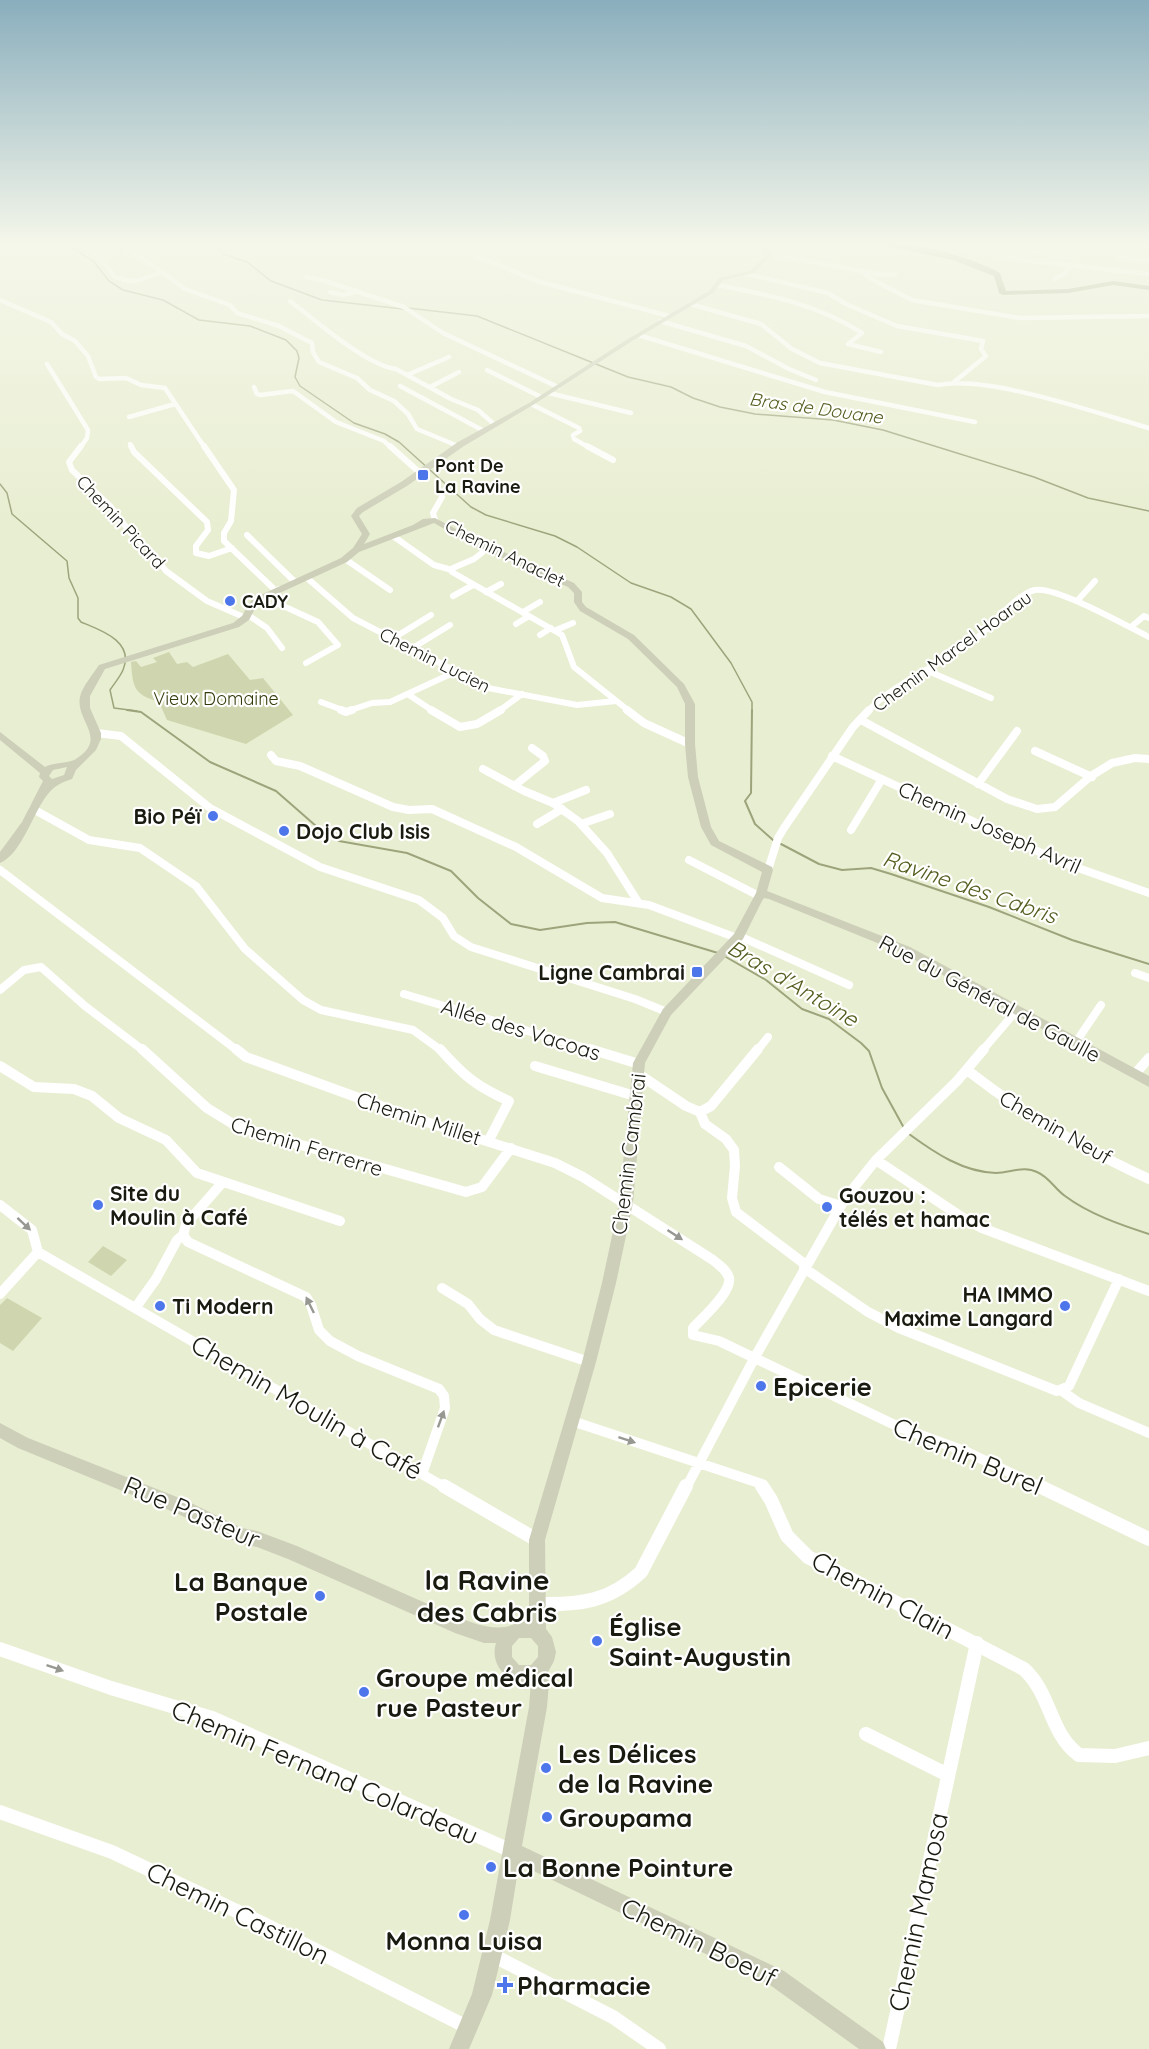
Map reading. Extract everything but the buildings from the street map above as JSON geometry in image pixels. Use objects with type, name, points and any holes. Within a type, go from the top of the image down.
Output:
[{"type":"main road","points":[[356,550],[366,534],[356,518],[356,513],[422,472],[458,446],[531,404],[634,338]]},
{"type":"main road","name":"Chemin Anaclet","points":[[247,617],[255,601],[345,559],[356,550],[416,527],[426,520],[435,520],[488,548],[571,585],[578,592],[578,602],[583,609],[624,632],[640,645],[687,695],[692,714],[690,744],[693,777],[711,838],[722,847],[768,870]]},
{"type":"main road","points":[[48,773],[72,765],[93,748],[96,733],[85,708],[85,696],[102,667],[236,625],[247,617]]},
{"type":"main road","points":[[0,735],[48,773],[68,777],[72,765]]},
{"type":"main road","points":[[0,859],[18,840],[42,793],[48,773]]},
{"type":"main road","name":"Chemin Cambrai","points":[[524,1632],[537,1607],[537,1540],[589,1362],[626,1203],[638,1068],[643,1052],[667,1012],[735,940],[760,895],[768,870]]},
{"type":"main road","name":"Rue du Général de Gaulle","points":[[760,895],[771,895],[906,950],[1149,1082]]},
{"type":"main road","name":"Rue Pasteur","points":[[0,1430],[23,1443],[181,1507],[241,1536],[257,1539],[291,1552],[423,1611],[484,1635],[503,1652]]},
{"type":"main road","points":[[524,1632],[547,1648],[546,1660],[532,1673],[518,1674],[507,1666],[503,1652],[524,1632]]},
{"type":"main road","name":"Rue Pasteur","points":[[484,1635],[524,1632]]},
{"type":"main road","points":[[459,2049],[482,1995],[492,1955],[537,1702],[532,1673]]},
{"type":"main road","name":"Chemin Boeuf","points":[[512,1851],[777,1978],[876,2049]]},
{"type":"street","points":[[67,338],[83,348],[99,379],[126,378],[141,385],[162,387],[175,404],[233,486],[235,498],[231,521],[223,538],[277,590],[276,597],[279,604],[298,614],[322,622],[338,645],[306,663]]},
{"type":"street","points":[[299,338],[312,343],[313,352],[319,362],[357,378],[370,390],[394,401],[408,414],[417,429],[458,446]]},
{"type":"street","points":[[336,338],[377,363],[478,410],[495,425]]},
{"type":"street","points":[[453,338],[558,387]]},
{"type":"street","points":[[647,338],[825,392],[975,422]]},
{"type":"street","points":[[717,338],[746,346],[789,369],[816,380]]},
{"type":"street","points":[[778,338],[792,349],[820,363],[938,385],[954,382],[1050,400],[1149,428]]},
{"type":"street","points":[[857,338],[848,345],[881,352]]},
{"type":"street","points":[[954,382],[986,356],[981,349],[983,341],[964,338]]},
{"type":"street","points":[[407,375],[449,357]]},
{"type":"street","name":"Chemin Picard","points":[[47,364],[88,429],[87,438],[69,462],[70,467],[111,507],[133,536],[148,548],[165,571],[207,601],[247,617]]},
{"type":"street","points":[[487,370],[545,395],[631,413]]},
{"type":"street","points":[[430,387],[459,372]]},
{"type":"street","points":[[400,386],[484,431]]},
{"type":"street","points":[[254,387],[260,395],[293,391],[336,423],[384,441],[422,472]]},
{"type":"street","points":[[129,417],[175,404]]},
{"type":"street","points":[[531,404],[579,428],[580,431],[573,435],[574,439],[613,459]]},
{"type":"street","points":[[130,444],[134,452],[207,522],[208,530],[196,546],[196,554],[201,557],[209,556],[232,548]]},
{"type":"street","points":[[435,520],[433,513],[442,497]]},
{"type":"street","points":[[247,535],[295,582]]},
{"type":"street","points":[[393,536],[435,565],[452,570],[473,585],[554,629],[566,640],[568,658],[573,667],[644,723],[690,744]]},
{"type":"street","points":[[452,570],[474,559],[488,548]]},
{"type":"street","points":[[345,559],[390,590]]},
{"type":"street","name":"Chemin Lucien","points":[[307,578],[352,618],[488,688],[577,705],[616,701]]},
{"type":"street","points":[[1077,601],[1095,581]]},
{"type":"street","points":[[486,592],[501,584]]},
{"type":"street","points":[[453,596],[473,585]]},
{"type":"street","name":"Chemin Marcel Hoarau","points":[[777,841],[832,756],[880,699],[928,671],[978,637],[1025,595],[1035,590],[1053,591],[1149,637]]},
{"type":"street","points":[[516,624],[540,602]]},
{"type":"street","points":[[392,639],[431,615]]},
{"type":"street","points":[[1131,627],[1144,615]]},
{"type":"street","points":[[247,617],[267,628],[282,648]]},
{"type":"street","points":[[540,635],[573,623]]},
{"type":"street","points":[[411,649],[450,625]]},
{"type":"street","points":[[928,671],[991,698]]},
{"type":"street","points":[[321,702],[346,712],[372,703],[390,702],[455,672]]},
{"type":"street","points":[[409,695],[460,727],[465,727],[476,725],[522,694]]},
{"type":"street","points":[[861,720],[1007,800],[1028,807],[1046,809],[1063,802],[1108,762],[1149,759]]},
{"type":"street","points":[[978,784],[1017,731]]},
{"type":"street","points":[[96,733],[121,736],[210,808],[320,867],[419,900],[443,918],[454,936],[471,947],[635,999],[667,1012]]},
{"type":"street","points":[[514,786],[545,761],[543,756],[532,748]]},
{"type":"street","points":[[1035,751],[1092,777]]},
{"type":"street","points":[[271,756],[276,761],[300,766],[393,807],[409,810],[432,809],[516,847],[602,898],[638,902],[849,985]]},
{"type":"street","name":"Chemin Joseph Avril","points":[[832,756],[1061,862],[1149,893]]},
{"type":"street","points":[[483,769],[553,803],[581,824],[607,853],[638,902]]},
{"type":"street","points":[[851,830],[882,779]]},
{"type":"street","points":[[553,803],[586,790]]},
{"type":"street","points":[[33,809],[89,840],[140,848],[188,880],[245,949],[312,1006],[405,1027],[434,1044],[464,1075],[481,1088],[509,1101],[489,1140]]},
{"type":"street","points":[[537,824],[562,809]]},
{"type":"street","points":[[581,824],[610,814]]},
{"type":"street","name":"Chemin Cambrai","points":[[768,870],[777,841]]},
{"type":"street","points":[[689,860],[760,895]]},
{"type":"street","name":"Chemin Millet","points":[[0,870],[72,927],[246,1057],[411,1117],[489,1140],[570,1169],[626,1203],[728,1272],[730,1283],[727,1290],[691,1332],[755,1357]]},
{"type":"street","name":"Chemin Ferrerre","points":[[0,990],[26,968],[41,967],[66,992],[112,1025],[166,1069],[213,1114],[238,1127],[466,1192],[482,1187],[511,1148]]},
{"type":"street","points":[[1135,973],[1149,978]]},
{"type":"street","name":"Allée des Vacoas","points":[[404,994],[638,1068],[686,1106],[700,1112]]},
{"type":"street","points":[[1076,1042],[1101,1005]]},
{"type":"street","points":[[537,1607],[572,1605],[610,1596],[627,1587],[641,1572],[755,1357],[841,1206],[876,1160],[967,1070],[1017,1010]]},
{"type":"street","points":[[768,1037],[711,1106],[700,1112],[702,1120],[730,1143],[734,1151],[732,1200],[736,1212],[805,1267],[868,1312],[899,1328],[1040,1386],[1062,1391],[1079,1403],[1149,1433]]},
{"type":"street","points":[[1135,1074],[1149,1058]]},
{"type":"street","points":[[0,1066],[34,1087],[74,1089],[93,1096],[119,1118],[166,1140],[197,1173],[340,1221]]},
{"type":"street","points":[[535,1066],[635,1096]]},
{"type":"street","name":"Chemin Neuf","points":[[967,1070],[1005,1100],[1085,1146],[1149,1179]]},
{"type":"street","points":[[876,1160],[963,1218],[1149,1292]]},
{"type":"street","points":[[779,1167],[819,1199],[841,1206]]},
{"type":"street","points":[[136,1307],[156,1279],[177,1240],[183,1235],[186,1224],[222,1183]]},
{"type":"street","points":[[0,1205],[32,1230],[38,1252],[0,1294]]},
{"type":"street","points":[[183,1235],[188,1242],[306,1297],[312,1306],[321,1333],[330,1341],[383,1366],[436,1386],[446,1399],[445,1408],[422,1474]]},
{"type":"street","name":"Chemin Moulin à Café","points":[[38,1252],[537,1540]]},
{"type":"street","points":[[1062,1391],[1069,1386],[1119,1279]]},
{"type":"street","points":[[442,1288],[468,1304],[480,1319],[494,1330],[589,1362]]},
{"type":"street","name":"Chemin Burel","points":[[755,1357],[900,1427],[967,1452],[1149,1539]]},
{"type":"street","name":"Chemin Clain","points":[[572,1421],[752,1480],[765,1488],[785,1533],[794,1545],[808,1557],[977,1643],[1028,1672],[1045,1696],[1056,1729],[1072,1751],[1079,1755],[1115,1756],[1149,1748]]},
{"type":"street","name":"Chemin Mamosa","points":[[889,2049],[977,1643]]},
{"type":"street","name":"Chemin Fernand Colardeau","points":[[0,1649],[111,1688],[213,1718],[512,1851]]},
{"type":"street","points":[[866,1734],[948,1775]]},
{"type":"street","name":"Chemin Castillon","points":[[0,1812],[112,1852],[262,1923],[469,2028]]},
{"type":"street","points":[[492,1955],[613,2017],[659,2049]]},
{"type":"green space","name":"Vieux Domaine","points":[[169,652],[177,664],[187,662],[193,667],[228,654],[250,680],[263,678],[293,715],[246,744],[167,720],[159,702],[144,696],[136,688],[131,662],[136,661],[141,667],[157,662],[153,658]]},
{"type":"green space","points":[[103,1246],[127,1260],[111,1276],[88,1262]]},
{"type":"green space","points":[[7,1298],[42,1318],[13,1351],[0,1343],[0,1305]]},
{"type":"waterway","name":"Ravine des Cabris","points":[[280,338],[286,340],[297,351],[299,358],[295,377],[300,386],[354,423],[385,434],[399,442],[471,507],[486,515],[555,536],[577,547],[631,583],[671,597],[691,609],[731,663],[752,702],[752,710]]},
{"type":"waterway","name":"Bras de Douane","points":[[531,338],[628,377],[671,387],[693,398],[720,407],[755,414],[833,420],[883,430],[1034,477],[1088,498],[1149,511]]},
{"type":"waterway","name":"Bras d'Antoine","points":[[0,484],[7,493],[12,514],[67,561],[69,578],[78,598],[78,618],[81,622],[106,633],[120,644],[125,660],[122,673],[110,690],[114,708],[137,711]]},
{"type":"waterway","name":"Bras d'Antoine","points":[[127,710],[141,712],[210,762],[276,791],[316,826],[339,841],[407,853],[451,871],[478,898],[511,924],[540,930],[587,923],[615,922],[718,953]]},
{"type":"waterway","name":"Ravine des Cabris","points":[[752,710],[751,793],[745,801],[755,824],[773,840]]},
{"type":"waterway","name":"Ravine des Cabris","points":[[781,844],[819,864],[842,870],[871,868],[891,874],[989,907],[1072,940],[1149,964]]},
{"type":"waterway","name":"Bras d'Antoine","points":[[726,957],[766,980],[802,1009],[829,1019],[861,1043],[869,1051],[882,1088],[904,1128]]},
{"type":"waterway","name":"Bras d'Antoine","points":[[909,1134],[939,1154],[972,1169],[996,1173],[1022,1169],[1037,1172],[1065,1196],[1084,1208],[1116,1223],[1149,1234]]},
{"type":"place","name":"Pont De La Ravine","points":[[423,475]]},
{"type":"place","name":"CADY","points":[[230,601]]},
{"type":"place","name":"Bio Péï","points":[[213,816]]},
{"type":"place","name":"Dojo Club Isis","points":[[284,831]]},
{"type":"place","name":"Ligne Cambrai","points":[[697,972]]},
{"type":"place","name":"Site du Moulin à Café","points":[[98,1205]]},
{"type":"place","name":"Gouzou : télés et hamac","points":[[827,1207]]},
{"type":"place","name":"Ti Modern","points":[[160,1306]]},
{"type":"place","name":"HA IMMO Maxime Langard","points":[[1065,1306]]},
{"type":"place","name":"Epicerie","points":[[761,1386]]},
{"type":"place","name":"La Banque Postale","points":[[320,1596]]},
{"type":"place","name":"Église Saint-Augustin","points":[[597,1641]]},
{"type":"place","name":"Groupe médical rue Pasteur","points":[[364,1692]]},
{"type":"place","name":"Les Délices de la Ravine","points":[[546,1768]]},
{"type":"place","name":"Groupama","points":[[547,1817]]},
{"type":"place","name":"La Bonne Pointure","points":[[491,1867]]},
{"type":"place","name":"Monna Luisa","points":[[464,1915]]},
{"type":"place","name":"Pharmacie","points":[[505,1985]]},
{"type":"district","name":"la Ravine des Cabris","points":[[487,1595]]}]
